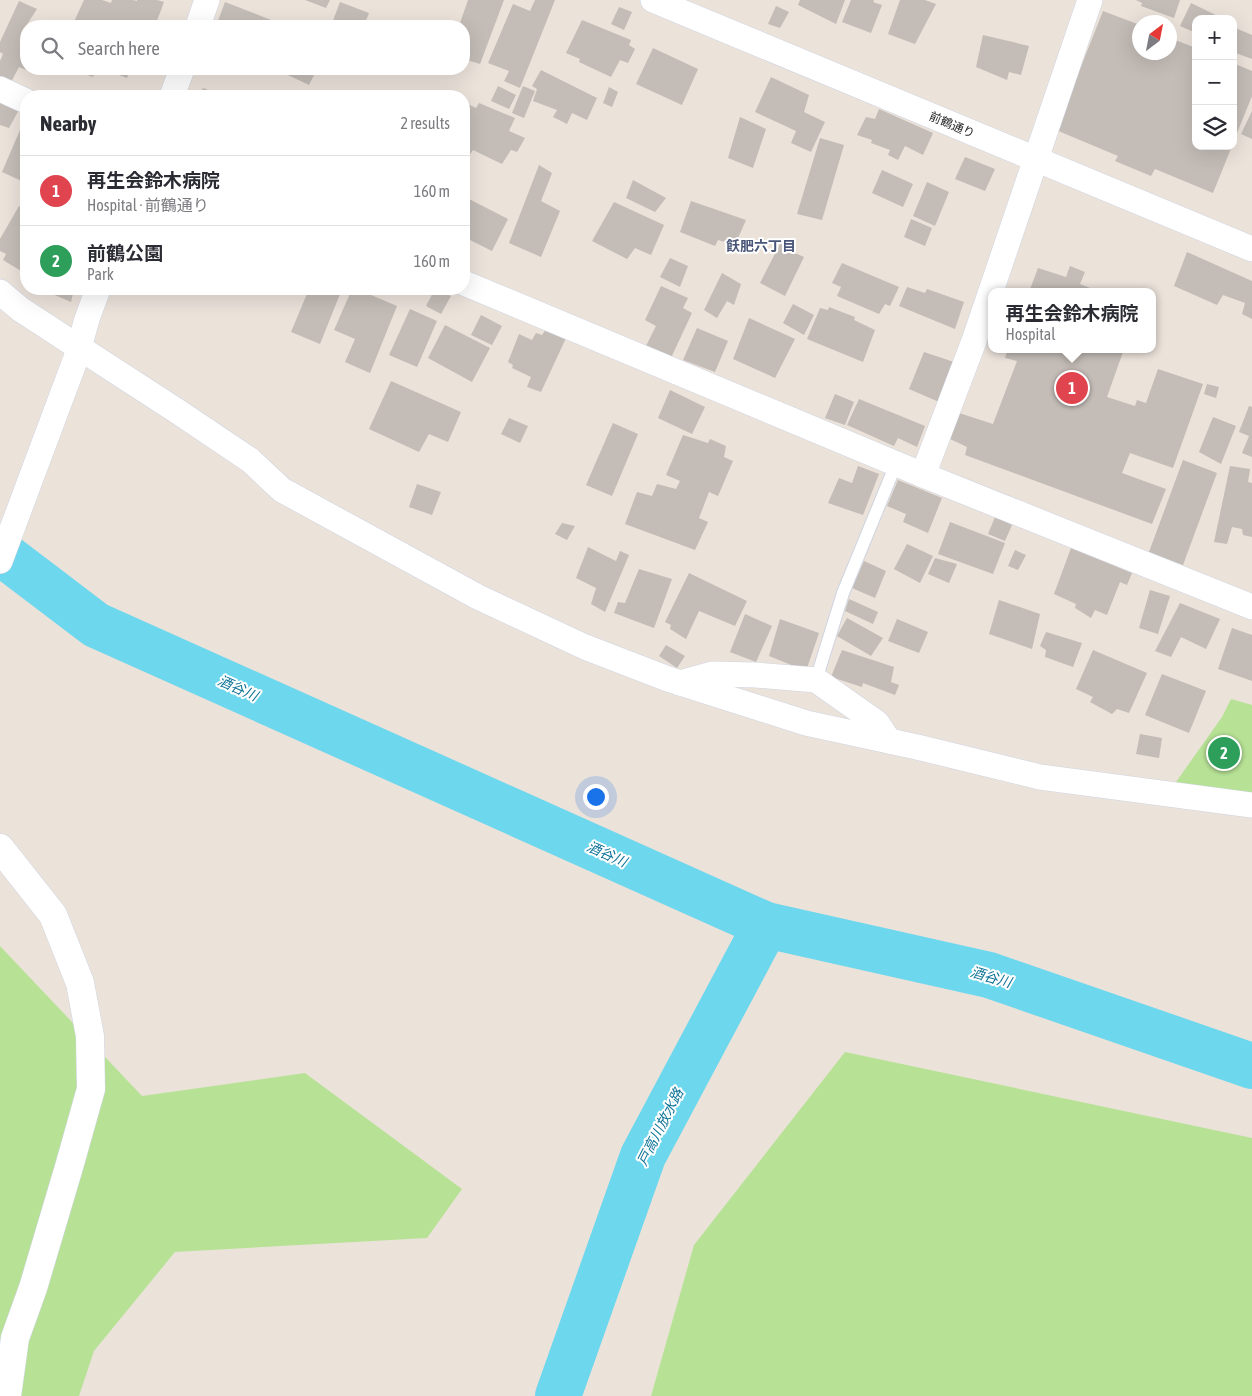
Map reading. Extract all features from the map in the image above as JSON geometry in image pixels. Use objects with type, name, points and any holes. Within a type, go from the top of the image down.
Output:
[{"type":"street","points":[[200,20],[207,0]]},
{"type":"street","name":"前鶴通り","points":[[653,0],[1252,249]]},
{"type":"street","points":[[992,288],[1090,0]]},
{"type":"street","points":[[174,90],[180,75]]},
{"type":"street","points":[[0,89],[20,98]]},
{"type":"street","points":[[470,286],[896,464],[1252,607]]},
{"type":"street","points":[[0,292],[78,353],[177,411],[250,460],[282,490],[478,597],[585,647],[680,683],[806,723],[1040,777],[1252,805]]},
{"type":"street","points":[[0,561],[78,353],[96,295]]},
{"type":"street","points":[[923,475],[988,300]]},
{"type":"street","points":[[680,683],[712,674],[756,675],[816,680],[877,723],[889,741]]},
{"type":"street","points":[[0,848],[52,915],[80,983],[90,1036],[90,1088],[36,1279],[15,1338],[7,1396]]},
{"type":"lane","points":[[816,680],[843,593],[896,464]]},
{"type":"green space","points":[[1231,699],[1252,705],[1252,803],[1171,789],[1222,717]]},
{"type":"green space","points":[[0,946],[142,1096],[305,1073],[462,1189],[427,1238],[175,1252],[94,1351],[79,1396],[0,1396]]},
{"type":"green space","points":[[845,1052],[1252,1138],[1252,1396],[651,1396],[694,1245]]},
{"type":"building","points":[[84,0],[102,0],[111,3],[112,0],[157,0],[164,2],[157,20],[75,20]]},
{"type":"building","points":[[305,0],[330,0],[326,8]]},
{"type":"building","points":[[468,0],[504,0],[480,64],[470,61],[470,20],[461,20]]},
{"type":"building","points":[[535,0],[555,0],[520,88],[504,81],[509,71],[488,63],[513,4],[530,11]]},
{"type":"building","points":[[800,0],[845,0],[836,24],[798,5]]},
{"type":"building","points":[[851,0],[874,0],[873,2],[882,5],[871,33],[842,22]]},
{"type":"building","points":[[900,0],[925,0],[936,4],[915,44],[888,34]]},
{"type":"building","points":[[1136,0],[1180,0],[1175,15],[1166,15],[1141,6],[1142,3]]},
{"type":"building","points":[[19,1],[37,9],[30,20],[20,20],[20,67],[10,84],[0,78],[0,61],[3,54],[0,52],[0,42]]},
{"type":"building","points":[[225,2],[271,20],[218,20]]},
{"type":"building","points":[[340,2],[369,13],[366,20],[333,20]]},
{"type":"building","points":[[1191,3],[1216,15],[1192,15],[1192,31],[1180,26]]},
{"type":"building","points":[[776,6],[789,12],[780,28],[768,24]]},
{"type":"building","points":[[619,7],[632,12],[624,30],[611,24]]},
{"type":"building","points":[[1103,11],[1132,22],[1132,60],[1177,60],[1177,41],[1192,46],[1192,150],[1230,150],[1213,193],[1155,169],[1151,176],[1115,161],[1118,156],[1056,130]]},
{"type":"building","points":[[582,20],[631,40],[629,45],[635,49],[628,63],[620,60],[611,77],[579,62],[580,59],[566,53]]},
{"type":"building","points":[[1237,29],[1252,35],[1252,59],[1237,53]]},
{"type":"building","points":[[983,35],[1029,46],[1021,75],[1009,72],[1007,80],[976,67]]},
{"type":"building","points":[[653,48],[698,69],[682,105],[636,84]]},
{"type":"building","points":[[1237,65],[1252,71],[1252,96],[1237,133]]},
{"type":"building","points":[[541,70],[597,98],[587,120],[572,113],[567,124],[553,117],[557,110],[533,101],[537,89],[532,86]]},
{"type":"building","points":[[288,75],[314,75],[309,85]]},
{"type":"building","points":[[771,77],[809,95],[804,112],[825,122],[811,152],[791,143],[796,131],[755,112]]},
{"type":"building","points":[[498,86],[516,95],[509,109],[491,101]]},
{"type":"building","points":[[523,86],[535,91],[524,118],[512,113]]},
{"type":"building","points":[[609,87],[618,92],[612,107],[603,103]]},
{"type":"building","points":[[0,97],[20,106],[20,108],[9,128],[0,125]]},
{"type":"building","points":[[479,103],[515,118],[509,131],[525,138],[517,152],[511,150],[502,164],[473,150],[470,154],[470,105],[476,108]]},
{"type":"building","points":[[879,109],[933,133],[923,155],[905,146],[898,160],[888,155],[890,150],[871,143],[872,140],[857,135],[866,117],[875,119]]},
{"type":"building","points":[[1252,111],[1252,139],[1241,134]]},
{"type":"building","points":[[740,117],[766,129],[753,168],[728,158]]},
{"type":"building","points":[[20,130],[20,180],[2,172]]},
{"type":"building","points":[[820,138],[844,145],[822,220],[797,214]]},
{"type":"building","points":[[965,157],[995,169],[985,191],[955,179]]},
{"type":"building","points":[[539,165],[552,173],[541,201],[560,211],[541,257],[509,243]]},
{"type":"building","points":[[882,170],[913,184],[903,207],[872,193]]},
{"type":"building","points":[[633,180],[666,198],[655,212],[626,198]]},
{"type":"building","points":[[927,182],[949,192],[935,226],[913,216]]},
{"type":"building","points":[[470,200],[508,219],[492,251],[470,240]]},
{"type":"building","points":[[691,201],[746,220],[735,245],[718,240],[715,246],[680,232]]},
{"type":"building","points":[[614,202],[664,225],[651,255],[635,248],[627,259],[592,241]]},
{"type":"building","points":[[20,207],[20,270],[3,260],[6,254],[0,251],[0,239]]},
{"type":"building","points":[[911,219],[932,228],[925,246],[904,237]]},
{"type":"building","points":[[781,242],[789,246],[788,250],[804,257],[785,296],[760,283]]},
{"type":"building","points":[[1187,252],[1252,281],[1252,319],[1242,314],[1245,303],[1223,295],[1217,305],[1174,286]]},
{"type":"building","points":[[670,258],[688,266],[680,287],[660,277]]},
{"type":"building","points":[[842,263],[899,287],[890,306],[885,304],[879,314],[837,296],[841,287],[832,283]]},
{"type":"building","points":[[1070,266],[1085,272],[1080,284],[1090,288],[1030,288],[1038,268],[1066,277]]},
{"type":"building","points":[[722,273],[741,284],[734,305],[727,301],[717,318],[704,310]]},
{"type":"building","points":[[661,286],[688,298],[683,308],[692,313],[670,360],[645,348],[656,326],[645,320]]},
{"type":"building","points":[[907,287],[925,293],[927,289],[964,302],[955,329],[899,306]]},
{"type":"building","points":[[55,295],[73,295],[71,302]]},
{"type":"building","points":[[306,295],[340,295],[320,344],[291,332]]},
{"type":"building","points":[[349,295],[371,295],[397,306],[370,373],[345,362],[355,339],[334,330]]},
{"type":"building","points":[[432,295],[451,296],[441,314],[426,306]]},
{"type":"building","points":[[793,304],[814,315],[804,335],[783,323]]},
{"type":"building","points":[[829,307],[855,317],[854,320],[875,330],[863,362],[807,339],[820,308],[828,310]]},
{"type":"building","points":[[410,309],[437,321],[417,367],[389,355]]},
{"type":"building","points":[[481,315],[502,326],[492,345],[471,335]]},
{"type":"building","points":[[749,318],[795,339],[775,378],[733,359]]},
{"type":"building","points":[[445,325],[490,348],[472,382],[428,358]]},
{"type":"building","points":[[697,328],[728,341],[715,372],[683,360]]},
{"type":"building","points":[[546,329],[566,338],[541,392],[527,387],[531,377],[512,368],[513,365],[508,362],[519,334],[532,340],[536,333],[542,335]]},
{"type":"building","points":[[924,352],[954,362],[939,402],[909,389]]},
{"type":"building","points":[[1007,353],[1123,353],[1107,397],[1135,406],[1137,400],[1146,403],[1158,369],[1203,384],[1173,468],[1130,453],[1122,473],[1166,489],[1152,524],[965,455],[967,447],[950,439],[959,413],[993,424],[1017,361],[1005,358]]},
{"type":"building","points":[[391,381],[461,412],[448,442],[429,434],[419,452],[369,429]]},
{"type":"building","points":[[1207,384],[1219,387],[1216,398],[1204,394]]},
{"type":"building","points":[[670,390],[705,407],[692,434],[658,418]]},
{"type":"building","points":[[835,394],[854,402],[845,425],[825,418]]},
{"type":"building","points":[[859,399],[925,426],[917,447],[898,438],[894,446],[847,425]]},
{"type":"building","points":[[1249,406],[1252,407],[1252,457],[1242,453],[1249,436],[1239,432]]},
{"type":"building","points":[[1213,417],[1236,426],[1221,464],[1199,452]]},
{"type":"building","points":[[509,418],[528,426],[520,443],[501,434]]},
{"type":"building","points":[[613,423],[638,434],[612,496],[586,485]]},
{"type":"building","points":[[683,435],[708,443],[710,439],[726,446],[724,457],[733,461],[718,496],[709,492],[699,518],[708,522],[695,550],[625,524],[637,492],[652,496],[657,484],[676,489],[680,481],[666,475]]},
{"type":"building","points":[[1183,460],[1217,473],[1183,565],[1149,552]]},
{"type":"building","points":[[858,466],[879,474],[863,515],[828,503],[839,478],[852,483]]},
{"type":"building","points":[[1230,466],[1250,469],[1248,482],[1252,483],[1252,537],[1243,535],[1242,529],[1232,527],[1227,544],[1214,542]]},
{"type":"building","points":[[898,480],[942,498],[928,533],[903,522],[906,514],[887,506]]},
{"type":"building","points":[[417,484],[441,492],[432,515],[409,507]]},
{"type":"building","points":[[995,517],[1012,525],[1005,541],[988,534]]},
{"type":"building","points":[[950,522],[1005,543],[993,574],[938,554]]},
{"type":"building","points":[[562,523],[575,526],[567,540],[555,534]]},
{"type":"building","points":[[907,544],[933,556],[920,583],[894,569]]},
{"type":"building","points":[[588,547],[616,561],[620,551],[629,555],[605,612],[591,604],[596,588],[576,578]]},
{"type":"building","points":[[1071,548],[1132,573],[1127,585],[1120,582],[1107,615],[1095,610],[1091,618],[1075,608],[1076,604],[1054,594]]},
{"type":"building","points":[[1015,550],[1026,555],[1018,570],[1008,566]]},
{"type":"building","points":[[935,558],[957,564],[949,583],[928,574]]},
{"type":"building","points":[[864,561],[886,571],[875,598],[852,588]]},
{"type":"building","points":[[639,569],[672,579],[654,628],[614,613],[618,602],[625,603]]},
{"type":"building","points":[[689,573],[747,601],[735,626],[699,611],[686,639],[670,629],[671,625],[665,622]]},
{"type":"building","points":[[1150,590],[1170,596],[1158,634],[1139,628]]},
{"type":"building","points":[[849,599],[878,612],[873,624],[845,611]]},
{"type":"building","points":[[999,600],[1040,614],[1032,649],[989,634]]},
{"type":"building","points":[[1180,603],[1220,619],[1206,649],[1181,637],[1171,657],[1155,651]]},
{"type":"building","points":[[745,614],[772,626],[756,662],[730,652]]},
{"type":"building","points":[[847,618],[883,638],[871,656],[837,636]]},
{"type":"building","points":[[780,619],[819,633],[806,671],[769,656]]},
{"type":"building","points":[[897,619],[928,632],[919,653],[888,641]]},
{"type":"building","points":[[1232,628],[1252,635],[1252,681],[1218,669]]},
{"type":"building","points":[[1046,632],[1082,643],[1073,667],[1045,657],[1046,650],[1040,646]]},
{"type":"building","points":[[666,645],[685,656],[677,668],[659,656]]},
{"type":"building","points":[[842,650],[894,667],[891,682],[899,685],[895,695],[863,683],[862,687],[831,677]]},
{"type":"building","points":[[1093,650],[1147,673],[1129,713],[1117,709],[1112,714],[1090,702],[1093,697],[1076,689]]},
{"type":"building","points":[[1162,674],[1206,691],[1189,733],[1145,715]]},
{"type":"building","points":[[1140,734],[1162,738],[1159,758],[1136,754]]},
{"type":"waterway","name":"酒谷川","points":[[0,552],[96,625],[766,925],[989,975],[1252,1066]]},
{"type":"waterway","name":"戸高川放水路","points":[[558,1396],[643,1156],[766,925]]},
{"type":"place","name":"再生会鈴木病院","points":[[1072,388]]},
{"type":"place","name":"前鶴公園","points":[[1224,753]]},
{"type":"district","name":"飫肥六丁目","points":[[761,246]]}]
